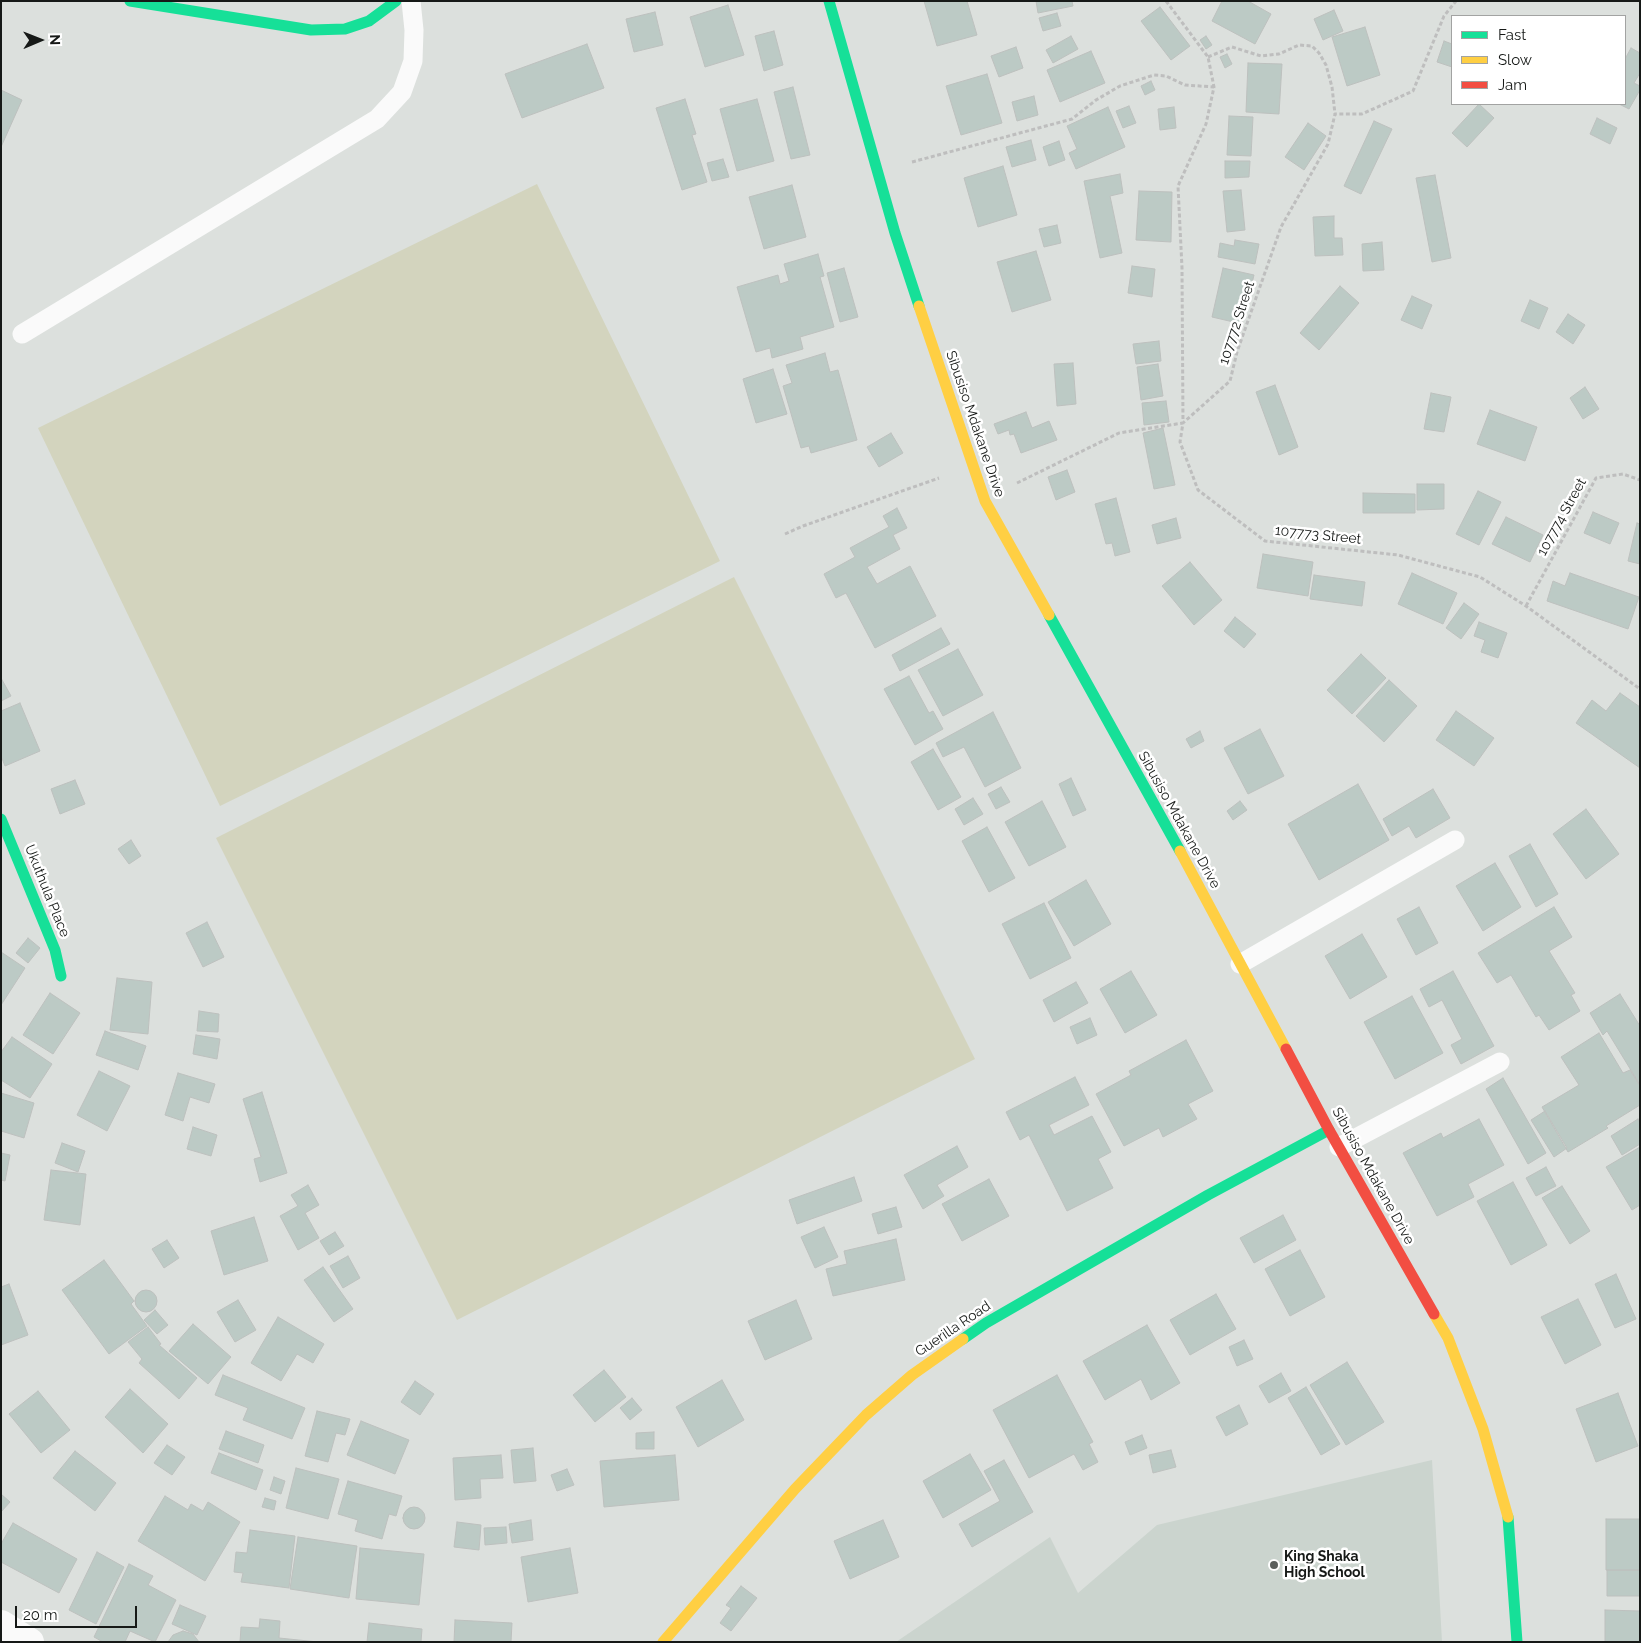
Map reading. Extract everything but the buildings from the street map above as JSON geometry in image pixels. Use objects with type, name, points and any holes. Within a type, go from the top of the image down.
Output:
[{"type":"street","points":[[130,1],[263,24],[311,30],[345,29],[369,21],[396,1]]},
{"type":"street","name":"Sibusiso Mdakane Drive","points":[[830,1],[895,233],[985,501],[1240,964],[1329,1130],[1448,1338],[1483,1429],[1509,1519],[1517,1642]]},
{"type":"street","name":"Ukuthula Place","points":[[1,819],[55,950],[61,976]]},
{"type":"street","name":"Guerilla Road","points":[[663,1642],[795,1489],[866,1415],[912,1375],[986,1323],[1208,1195],[1329,1130]]},
{"type":"street","points":[[1,1624],[30,1642]]},
{"type":"lane","points":[[22,334],[377,119],[402,92],[413,61],[414,30],[411,1]]},
{"type":"lane","points":[[1240,964],[1454,840]]},
{"type":"lane","points":[[1339,1147],[1500,1062]]},
{"type":"path","points":[[985,501],[1037,472],[1119,433],[1182,423],[1182,268],[1178,186],[1206,124],[1214,87],[1208,57],[1166,1]]},
{"type":"path","points":[[1208,57],[1232,48],[1261,56],[1279,54],[1300,45],[1312,46],[1319,52],[1326,65],[1336,114],[1362,114],[1413,91],[1444,16],[1456,1]]},
{"type":"path","points":[[878,171],[1072,119],[1096,100],[1120,86],[1154,75],[1166,76],[1185,84],[1214,87]]},
{"type":"path","name":"107772 Street","points":[[1182,423],[1230,382],[1237,352],[1281,227],[1328,144],[1336,114]]},
{"type":"path","name":"107773 Street","points":[[1182,423],[1180,442],[1198,490],[1265,541],[1398,555],[1480,577],[1526,606],[1640,689]]},
{"type":"path","points":[[785,534],[972,466]]},
{"type":"path","name":"107774 Street","points":[[1526,606],[1596,478],[1623,474],[1640,480]]},
{"type":"shaded area","name":"King Shaka High School","points":[[1432,1460],[1442,1642],[896,1642],[1050,1537],[1078,1593],[1157,1525]]},
{"type":"green space","points":[[537,184],[720,561],[220,806],[38,428]]},
{"type":"green space","points":[[734,577],[975,1059],[457,1320],[216,838]]},
{"type":"traffic: fast","points":[[130,1],[311,30],[345,29],[369,21],[396,1]]},
{"type":"traffic: fast","points":[[829,1],[895,233],[919,306]]},
{"type":"traffic: fast","points":[[1049,615],[1180,851]]},
{"type":"traffic: fast","points":[[1,819],[55,950],[61,976]]},
{"type":"traffic: fast","points":[[963,1339],[986,1323],[1208,1195],[1329,1130]]},
{"type":"traffic: fast","points":[[1508,1517],[1517,1642]]},
{"type":"traffic: slow","points":[[919,306],[985,501],[1049,615]]},
{"type":"traffic: slow","points":[[1180,851],[1286,1049]]},
{"type":"traffic: slow","points":[[1434,1314],[1448,1338],[1483,1429],[1508,1517]]},
{"type":"traffic: slow","points":[[663,1642],[795,1489],[866,1415],[912,1375],[963,1339]]},
{"type":"traffic: jam","points":[[1286,1049],[1329,1130],[1434,1314]]},
{"type":"place","name":"King Shaka High School","points":[[1274,1565]]}]
